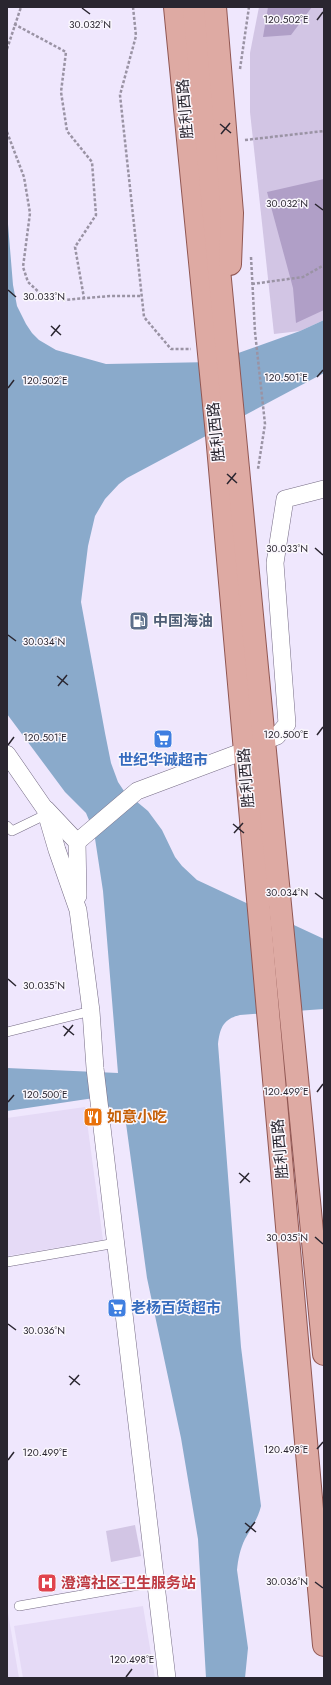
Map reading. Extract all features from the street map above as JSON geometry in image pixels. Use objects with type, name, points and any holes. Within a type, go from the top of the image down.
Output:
[{"type":"main road","points":[[168,7],[184,98]]},
{"type":"main road","name":"胜利西路","points":[[175,7],[184,98],[217,351],[225,430],[264,741],[324,1354]]},
{"type":"main road","name":"胜利西路","points":[[194,7],[217,351]]},
{"type":"main road","points":[[215,7],[232,212],[217,351]]},
{"type":"main road","name":"胜利西路","points":[[225,430],[244,751],[324,1645]]},
{"type":"street","points":[[167,1678],[95,1068],[91,1011],[78,910],[82,838],[137,791],[244,751],[278,736],[287,724],[275,563],[285,499],[324,489]]},
{"type":"street","points":[[7,754],[46,812],[78,910]]},
{"type":"street","points":[[46,812],[82,838]]},
{"type":"lane","points":[[7,826],[12,831],[46,812]]},
{"type":"lane","points":[[7,1032],[91,1011]]},
{"type":"lane","points":[[7,1262],[116,1243]]},
{"type":"lane","points":[[19,1606],[156,1582]]},
{"type":"path","points":[[7,49],[14,24],[21,7]]},
{"type":"path","points":[[133,7],[136,36],[120,95],[144,317],[171,349],[217,351]]},
{"type":"path","points":[[239,72],[249,7]]},
{"type":"path","points":[[14,24],[66,52],[61,92],[67,131],[92,162],[96,207],[96,215],[75,248],[84,298]]},
{"type":"path","points":[[244,148],[244,140],[324,131]]},
{"type":"path","points":[[7,132],[24,177],[30,213],[23,267],[28,282],[43,296],[64,300],[110,296],[142,296]]},
{"type":"path","points":[[250,252],[255,332],[265,424],[258,470]]},
{"type":"path","points":[[252,284],[303,277],[324,265]]},
{"type":"shaded area","points":[[259,7],[324,7],[324,320],[300,331],[274,334],[250,112],[250,53]]},
{"type":"shaded area","points":[[268,7],[312,7],[291,35],[263,37]]},
{"type":"shaded area","points":[[324,179],[324,310],[296,323],[293,288],[267,192]]},
{"type":"shaded area","points":[[85,1107],[103,1240],[7,1256],[7,1118]]},
{"type":"shaded area","points":[[135,1525],[141,1556],[111,1562],[106,1531]]},
{"type":"shaded area","points":[[143,1606],[155,1678],[23,1678],[14,1626]]},
{"type":"shaded area","points":[[7,1607],[19,1678],[7,1678]]},
{"type":"water","points":[[7,212],[13,285],[17,306],[32,333],[39,340],[56,350],[106,364],[213,362],[300,331],[324,320],[324,373],[127,478],[105,499],[95,516],[88,546],[81,602],[111,763],[118,782],[124,791],[148,811],[162,830],[175,857],[197,880],[324,939],[324,1009],[240,1015],[230,1019],[223,1025],[218,1044],[241,1347],[261,1506],[242,1547],[237,1570],[248,1648],[245,1678],[206,1678],[198,1539],[181,1438],[147,1278],[125,1116],[94,1098],[7,1111],[7,1068],[118,1073],[103,891],[94,832],[86,813],[65,792],[7,714]]},
{"type":"place","name":"中国海油","points":[[139,621]]},
{"type":"place","name":"世纪华诚超市","points":[[163,739]]},
{"type":"place","name":"如意小吃","points":[[93,1117]]},
{"type":"place","name":"老杨百货超市","points":[[117,1308]]},
{"type":"place","name":"澄湾社区卫生服务站","points":[[47,1583]]}]
